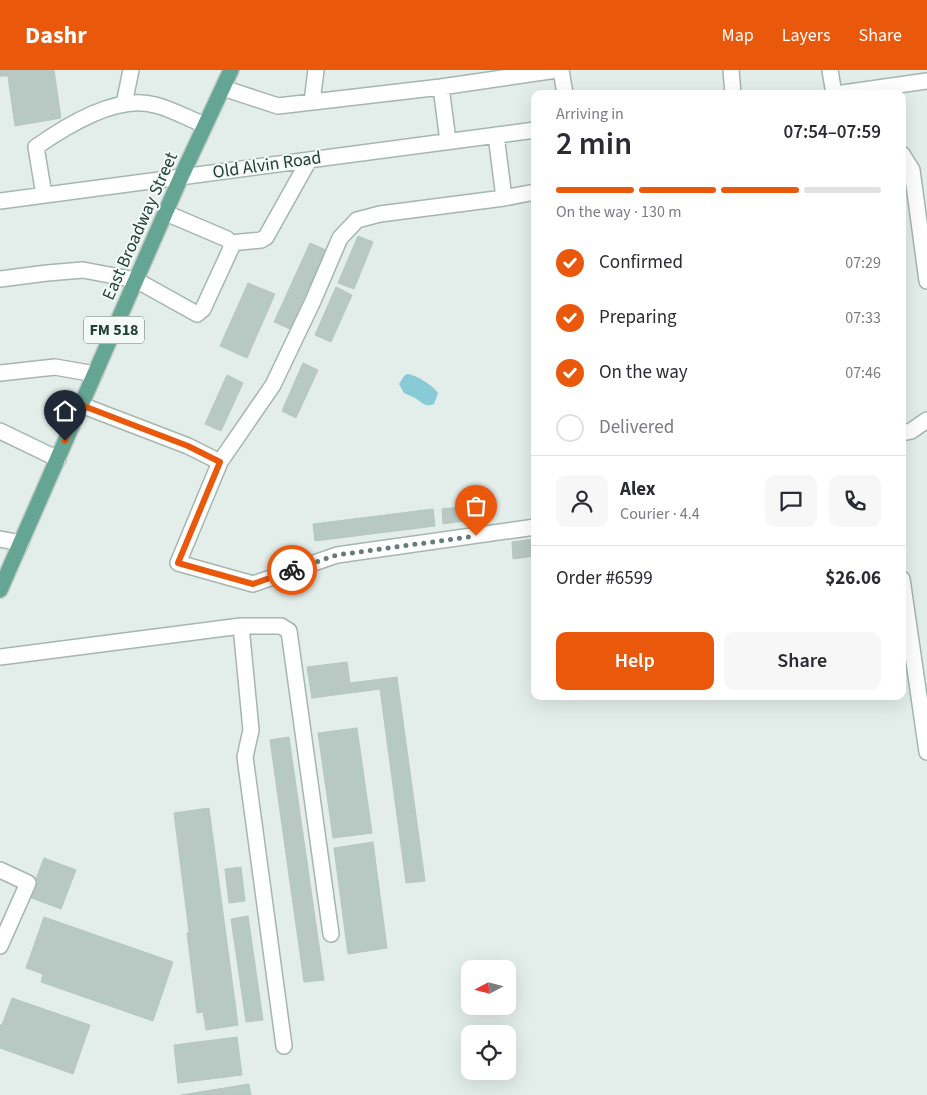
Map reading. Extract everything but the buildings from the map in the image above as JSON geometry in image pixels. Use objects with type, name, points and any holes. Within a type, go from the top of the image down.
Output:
[{"type":"main road","name":"East Broadway Street","points":[[0,590],[166,212],[231,70]]},
{"type":"street","points":[[124,104],[131,70]]},
{"type":"street","points":[[312,102],[316,70]]},
{"type":"street","points":[[223,88],[278,106],[441,87],[493,74],[557,70]]},
{"type":"street","points":[[561,70],[564,90]]},
{"type":"street","points":[[731,70],[732,90]]},
{"type":"street","points":[[830,70],[834,90]]},
{"type":"street","points":[[863,90],[927,81]]},
{"type":"street","points":[[441,87],[448,141]]},
{"type":"street","points":[[44,195],[36,147],[61,129],[102,111],[124,104],[154,104],[205,126]]},
{"type":"street","name":"Old Alvin Road","points":[[0,201],[531,131]]},
{"type":"street","points":[[496,135],[504,198]]},
{"type":"street","points":[[231,243],[261,240],[266,237],[309,160]]},
{"type":"street","points":[[906,160],[912,170],[927,281]]},
{"type":"street","points":[[531,193],[380,214],[357,220],[340,238],[273,385],[220,462],[178,563],[253,584],[337,555],[531,528]]},
{"type":"street","points":[[0,279],[47,272],[83,270],[136,280],[197,314],[203,309],[232,246],[227,239],[166,212]]},
{"type":"street","points":[[0,373],[55,367],[95,374]]},
{"type":"street","points":[[81,405],[188,446],[220,462]]},
{"type":"street","points":[[906,432],[911,431],[927,420]]},
{"type":"street","points":[[0,430],[58,459]]},
{"type":"street","points":[[0,539],[21,543]]},
{"type":"street","points":[[0,658],[241,626],[281,626],[289,631],[331,934]]},
{"type":"street","points":[[241,626],[250,730],[245,757],[284,1046]]},
{"type":"street","points":[[906,626],[910,684],[927,752]]},
{"type":"street","points":[[0,870],[28,883],[0,946]]},
{"type":"water","points":[[407,374],[419,378],[436,390],[438,393],[434,404],[426,405],[404,393],[399,384]]},
{"type":"way so far","points":[[292,570],[337,555],[476,536]]},
{"type":"route","points":[[65,441],[81,405],[188,446],[220,462],[178,563],[253,584],[292,570]]}]
